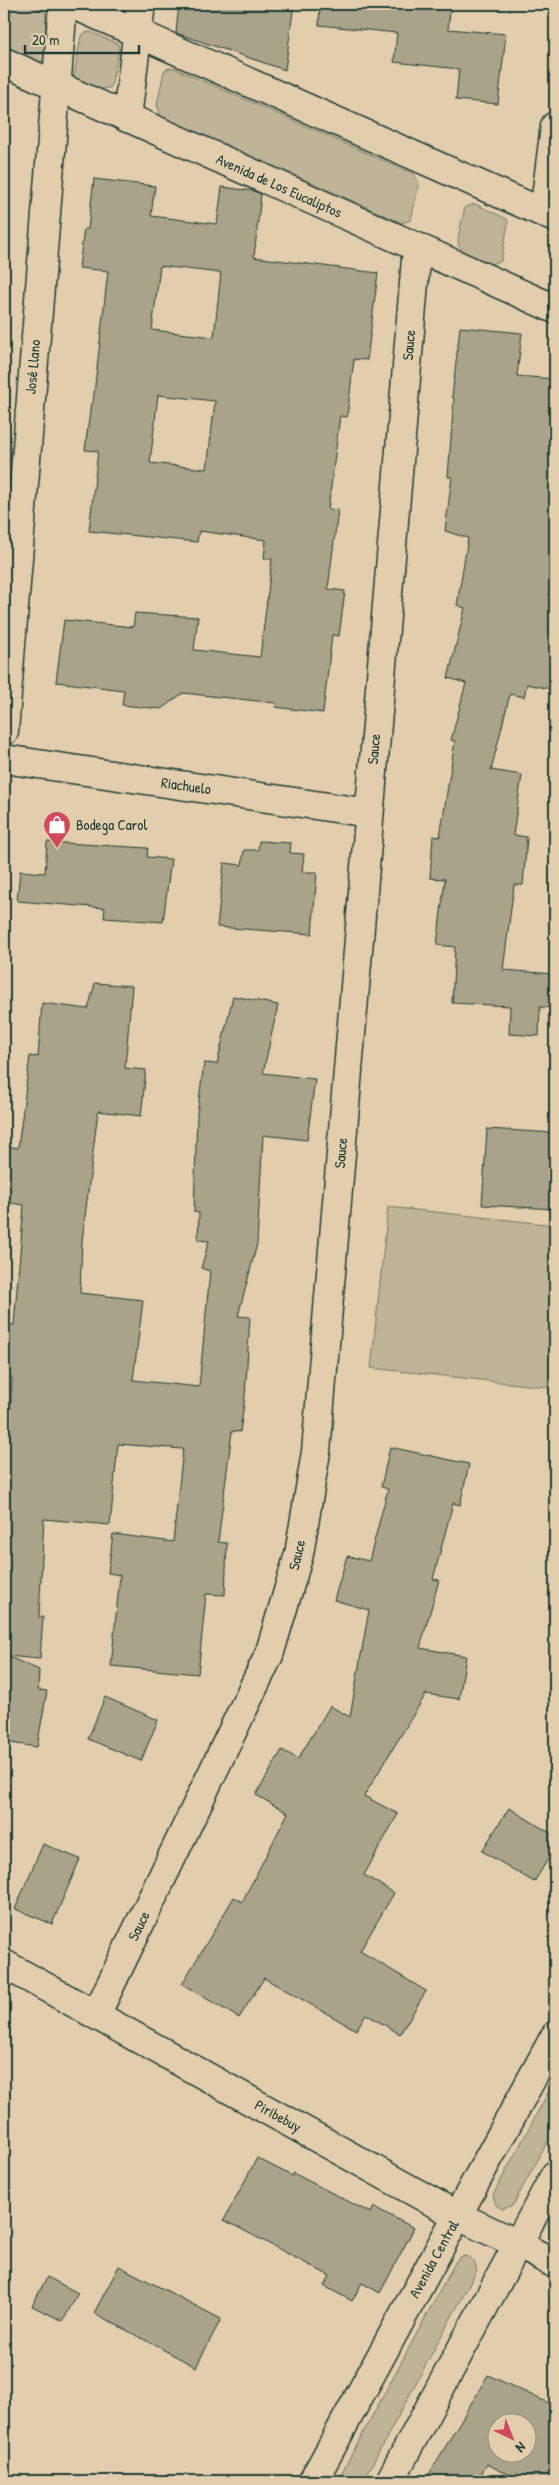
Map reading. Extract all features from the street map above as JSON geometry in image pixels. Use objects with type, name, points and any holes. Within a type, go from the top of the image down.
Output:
[{"type":"street","name":"José Llano","points":[[4,731],[63,4]]},
{"type":"street","points":[[72,4],[549,215],[555,126]]},
{"type":"street","points":[[127,118],[141,4]]},
{"type":"street","name":"Avenida de Los Eucaliptos","points":[[4,62],[555,309]]},
{"type":"street","name":"Sauce","points":[[96,2015],[269,1655],[299,1554],[316,1452],[417,247]]},
{"type":"street","name":"Riachuelo","points":[[4,759],[369,813]]},
{"type":"street","name":"Piribebuy","points":[[4,1964],[458,2216],[518,2244],[555,2264]]},
{"type":"street","name":"Avenida Central","points":[[313,2481],[555,2036]]},
{"type":"street","points":[[390,2481],[555,2175]]},
{"type":"shaded area","points":[[4,4],[29,4],[46,13],[44,60],[39,63],[4,49]]},
{"type":"shaded area","points":[[86,32],[91,32],[118,44],[119,49],[111,87],[102,89],[91,87],[74,76],[81,36]]},
{"type":"shaded area","points":[[174,68],[414,174],[419,183],[411,220],[402,223],[161,116],[157,105],[164,71]]},
{"type":"shaded area","points":[[475,204],[507,219],[508,224],[501,261],[491,264],[468,254],[459,245],[459,232],[465,207]]},
{"type":"shaded area","points":[[388,1207],[555,1225],[555,1388],[371,1368]]},
{"type":"shaded area","points":[[555,2080],[555,2128],[513,2205],[502,2209],[496,2205],[493,2195]]},
{"type":"shaded area","points":[[466,2256],[474,2261],[477,2270],[363,2481],[337,2481],[456,2261],[460,2257]]},
{"type":"building","points":[[179,4],[294,4],[285,70],[176,33]]},
{"type":"building","points":[[320,4],[451,4],[448,29],[506,34],[498,104],[456,100],[459,69],[394,62],[397,33],[319,25]]},
{"type":"building","points":[[94,179],[155,186],[151,216],[217,224],[222,187],[253,191],[261,194],[254,257],[378,273],[367,360],[354,359],[347,417],[340,416],[328,509],[338,510],[328,589],[345,591],[339,636],[332,635],[323,713],[275,707],[276,703],[183,693],[161,709],[122,705],[124,690],[56,682],[64,620],[133,627],[135,613],[198,617],[194,650],[260,657],[272,559],[264,559],[266,540],[199,531],[197,542],[89,531],[98,451],[85,450],[91,403],[93,403],[108,271],[79,268],[84,229],[88,229]],"holes":[[[160,266],[221,273],[214,337],[152,330]],[[158,395],[215,401],[207,469],[150,463]]]},
{"type":"building","points":[[460,327],[522,333],[517,376],[555,379],[555,607],[548,641],[555,643],[555,690],[527,684],[524,697],[510,694],[491,770],[522,775],[513,835],[527,837],[523,885],[514,885],[503,970],[555,974],[555,1008],[540,1007],[539,1036],[509,1034],[510,1006],[452,1003],[455,947],[437,945],[445,879],[430,878],[433,836],[440,837],[455,741],[451,740],[466,683],[448,678],[465,608],[457,605],[468,538],[445,531],[452,477],[448,477],[454,398],[452,397]]},
{"type":"building","points":[[259,841],[291,843],[290,853],[304,854],[302,872],[317,872],[312,934],[217,927],[224,863],[242,865],[244,850],[258,850]]},
{"type":"building","points":[[47,842],[148,848],[147,857],[171,859],[163,922],[104,918],[105,908],[17,901],[20,871],[45,873]]},
{"type":"building","points":[[95,983],[132,986],[125,1068],[146,1070],[141,1116],[98,1111],[82,1241],[80,1293],[143,1300],[133,1380],[199,1387],[210,1271],[201,1268],[209,1241],[198,1240],[199,1213],[194,1212],[197,1114],[204,1063],[217,1064],[233,996],[278,1005],[263,1073],[315,1079],[307,1140],[263,1135],[257,1244],[238,1316],[250,1317],[245,1396],[240,1432],[232,1431],[218,1542],[227,1543],[225,1595],[206,1594],[198,1674],[111,1666],[120,1575],[108,1573],[113,1534],[173,1542],[183,1449],[118,1444],[110,1525],[44,1519],[39,1617],[43,1617],[40,1659],[7,1656],[39,1670],[38,1690],[47,1691],[37,1747],[4,1742],[4,1438],[9,1439],[12,1377],[4,1376],[4,1324],[14,1325],[24,1205],[4,1202],[4,1146],[18,1148],[30,1056],[38,1057],[42,1003],[88,1009]]},
{"type":"building","points":[[487,1129],[555,1133],[555,1209],[482,1205]]},
{"type":"building","points":[[390,1447],[469,1464],[460,1505],[453,1503],[433,1579],[439,1580],[420,1648],[466,1656],[459,1699],[426,1694],[364,1796],[398,1814],[364,1875],[394,1893],[360,1951],[426,1991],[400,2034],[366,2014],[356,2030],[264,1978],[239,2018],[182,1984],[234,1897],[242,1902],[288,1813],[256,1795],[282,1750],[298,1759],[330,1706],[350,1717],[369,1610],[334,1600],[347,1556],[369,1561],[388,1489],[381,1487]]},
{"type":"building","points":[[105,1697],[158,1720],[141,1761],[88,1739]]},
{"type":"building","points":[[509,1808],[555,1836],[555,1848],[534,1882],[482,1851]]},
{"type":"building","points":[[43,1844],[80,1859],[52,1924],[15,1909]]},
{"type":"building","points":[[257,2158],[292,2176],[293,2173],[371,2213],[374,2207],[414,2228],[380,2293],[362,2283],[352,2301],[324,2286],[330,2276],[224,2220]]},
{"type":"building","points":[[119,2266],[221,2319],[196,2367],[94,2313]]},
{"type":"building","points":[[47,2277],[78,2293],[63,2321],[32,2306]]},
{"type":"building","points":[[488,2375],[555,2406],[555,2481],[521,2481],[487,2464],[477,2481],[425,2481]]},
{"type":"place","name":"Bodega Carol","points":[[57,849]]}]
